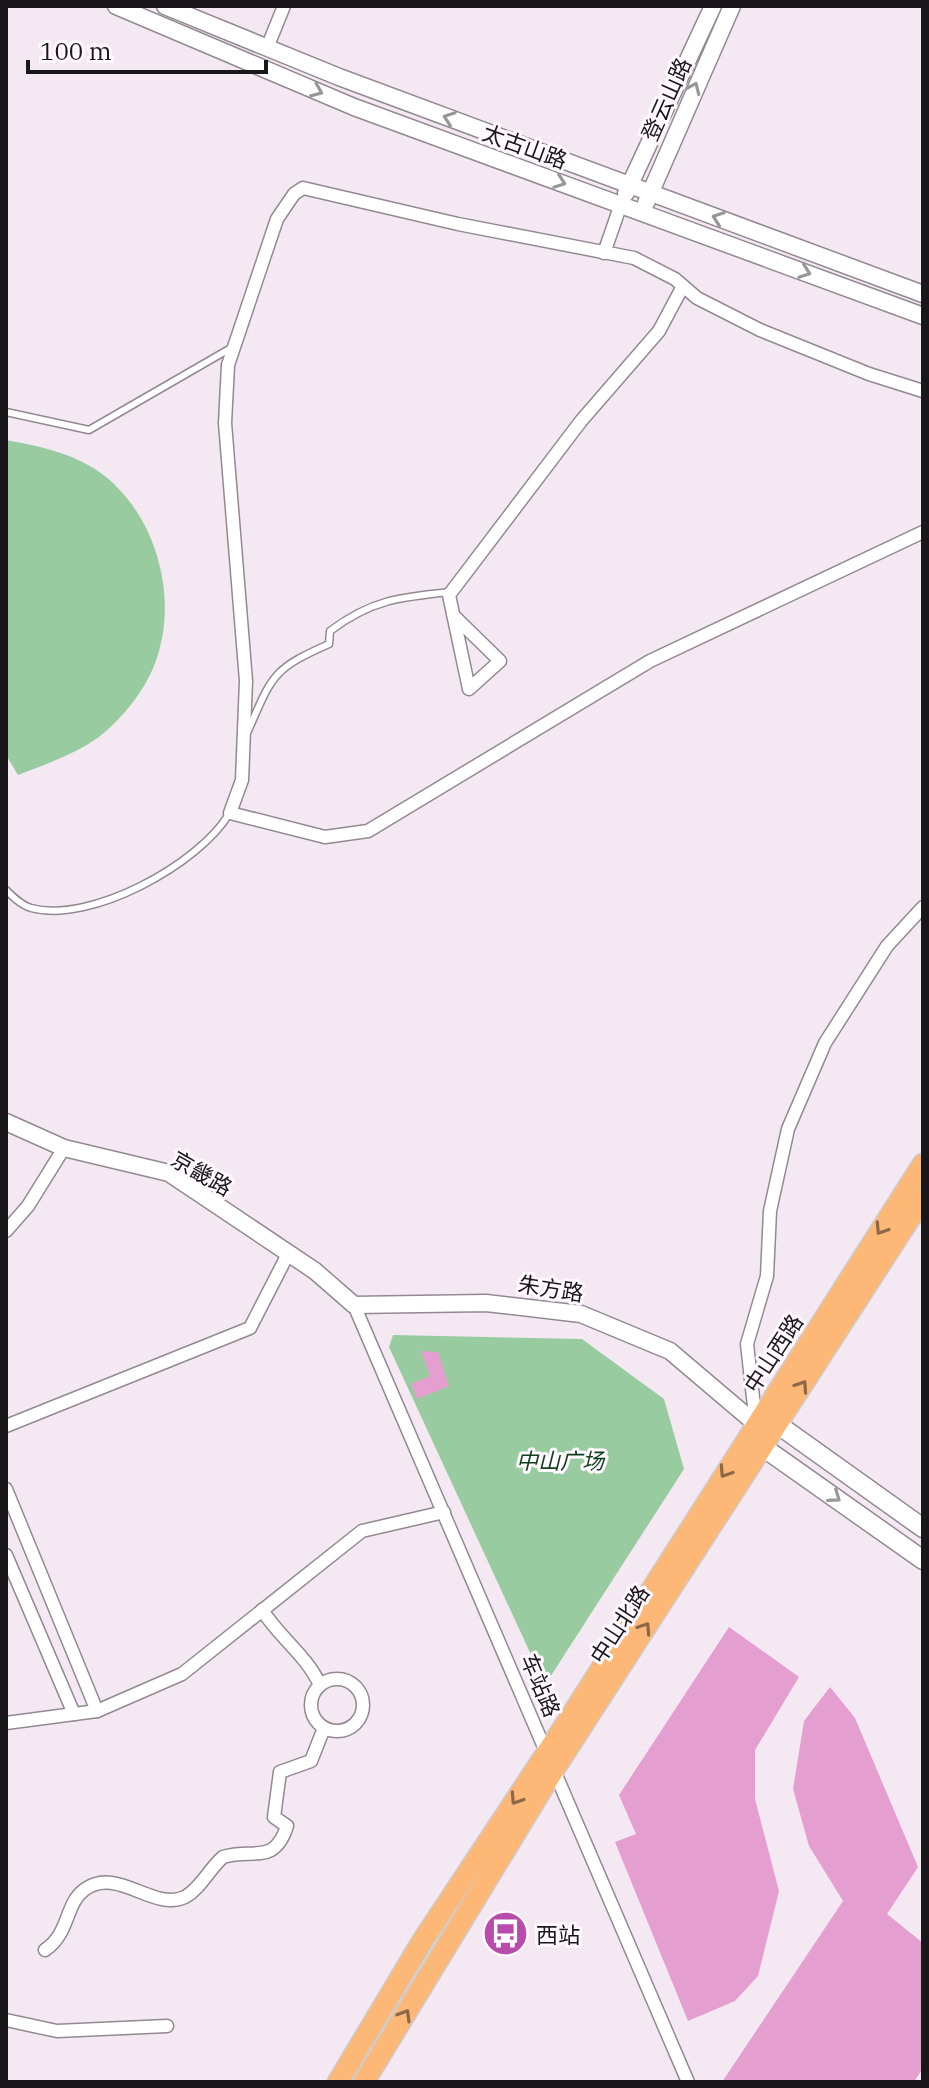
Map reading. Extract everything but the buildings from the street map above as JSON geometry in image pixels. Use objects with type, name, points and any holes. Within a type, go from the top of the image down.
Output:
[{"type":"main road","name":"中山西路","points":[[663,1568],[761,1429],[923,1164]]},
{"type":"main road","name":"中山北路","points":[[338,2082],[423,1940],[551,1760],[761,1429],[923,1198]]},
{"type":"main road","name":"朱方路","points":[[761,1429],[923,1528]]},
{"type":"main road","name":"朱方路","points":[[761,1429],[923,1560]]},
{"type":"main road","name":"中山北路","points":[[364,2082],[663,1568]]},
{"type":"street","name":"太古山路","points":[[116,6],[354,107],[923,316]]},
{"type":"street","name":"太古山路","points":[[165,6],[267,48],[923,294]]},
{"type":"street","points":[[267,48],[284,6]]},
{"type":"street","name":"登云山路","points":[[621,204],[713,6]]},
{"type":"street","name":"登云山路","points":[[643,212],[732,6]]},
{"type":"street","points":[[923,391],[869,374],[760,330],[653,266],[303,188],[294,194],[277,219],[240,334],[231,348],[225,423],[243,606],[245,738],[242,780],[230,813],[325,837],[368,831],[650,661],[923,532]]},
{"type":"street","points":[[604,253],[621,204]]},
{"type":"street","points":[[453,615],[500,661],[469,689],[453,615],[449,595],[581,421],[659,331],[683,286]]},
{"type":"street","points":[[761,1429],[747,1344],[767,1276],[770,1211],[788,1129],[825,1043],[887,946],[923,907]]},
{"type":"street","name":"京畿路","points":[[6,1122],[64,1148],[169,1173],[315,1271],[354,1305]]},
{"type":"street","points":[[6,1231],[28,1206],[64,1148]]},
{"type":"street","points":[[6,1426],[250,1328],[288,1254]]},
{"type":"street","name":"朱方路","points":[[354,1305],[486,1303],[581,1314],[670,1351],[761,1429]]},
{"type":"street","name":"车站路","points":[[354,1305],[688,2082]]},
{"type":"street","points":[[6,1489],[97,1711]]},
{"type":"street","points":[[6,1723],[97,1711],[182,1674],[362,1531],[444,1512]]},
{"type":"street","points":[[6,1555],[74,1714]]},
{"type":"street","points":[[262,1610],[275,1630],[311,1665],[320,1685]]},
{"type":"street","points":[[344,1680],[358,1689],[363,1704],[359,1721],[353,1727],[335,1732],[324,1728],[311,1709],[314,1691],[320,1685],[344,1680]]},
{"type":"street","points":[[45,1950],[59,1939],[75,1900],[84,1890],[98,1884],[128,1885],[171,1901],[185,1897],[199,1886],[223,1857],[271,1851],[282,1840],[287,1826],[274,1817],[280,1772],[311,1761],[324,1728]]},
{"type":"street","points":[[6,2020],[57,2031],[167,2026]]},
{"type":"lane","points":[[6,412],[89,430],[231,348]]},
{"type":"lane","points":[[245,738],[271,678],[288,662],[329,644],[330,631],[356,611],[393,597],[451,592]]},
{"type":"lane","points":[[6,890],[30,908],[50,910],[118,896],[170,872],[230,813]]},
{"type":"green space","points":[[6,440],[65,454],[98,471],[117,487],[146,528],[156,552],[165,602],[164,627],[155,663],[145,685],[122,715],[86,746],[18,775],[6,755]]},
{"type":"green space","name":"中山广场","points":[[393,1335],[582,1339],[664,1399],[684,1469],[545,1685],[389,1347]]},
{"type":"place","name":"西站","points":[[505,1934]]}]
